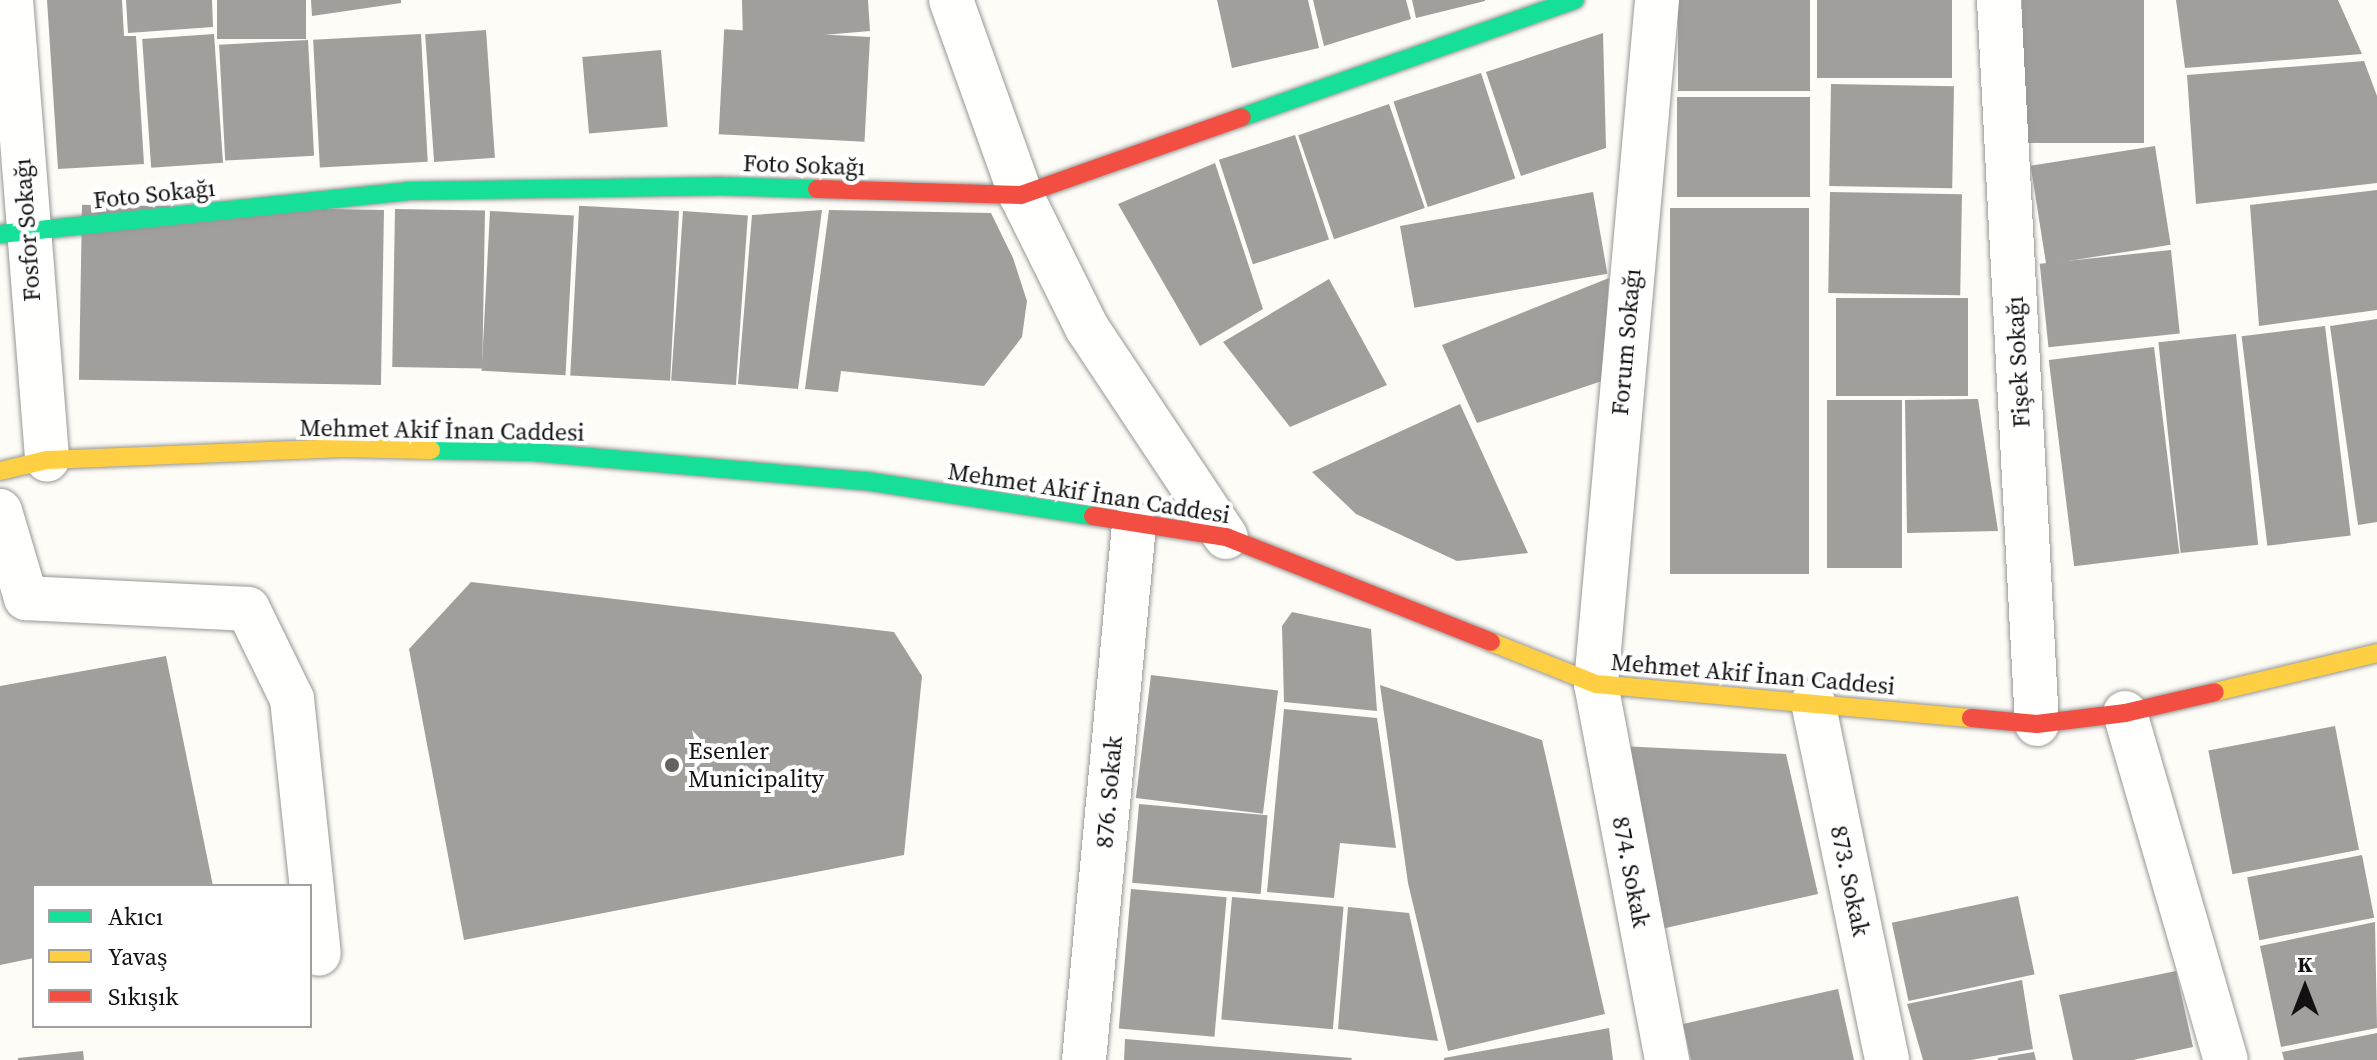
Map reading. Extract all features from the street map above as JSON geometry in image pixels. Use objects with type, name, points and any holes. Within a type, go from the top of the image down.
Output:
[{"type":"main road","name":"Foto Sokağı","points":[[13,233],[408,191],[716,186],[1021,195],[1575,0]]},
{"type":"main road","name":"Mehmet Akif İnan Caddesi","points":[[0,471],[47,460],[344,448],[532,452],[866,481],[1226,537],[1596,684],[2037,724],[2125,713],[2377,653]]},
{"type":"street","name":"Fosfor Sokağı","points":[[11,0],[13,233],[47,460]]},
{"type":"street","points":[[951,0],[1021,195],[1087,328],[1226,537]]},
{"type":"street","name":"Forum Sokağı","points":[[1596,684],[1657,0]]},
{"type":"street","name":"Fişek Sokağı","points":[[1999,0],[2037,724]]},
{"type":"street","points":[[0,511],[26,598],[248,609],[292,699],[312,884]]},
{"type":"street","name":"876. Sokak","points":[[1084,1060],[1134,525]]},
{"type":"street","name":"874. Sokak","points":[[1596,684],[1667,1060]]},
{"type":"street","name":"873. Sokak","points":[[1813,702],[1887,1060]]},
{"type":"street","points":[[2125,713],[2226,1060]]},
{"type":"street","points":[[312,888],[319,954]]},
{"type":"building","points":[[47,0],[122,0],[124,36],[136,36],[144,164],[58,169]]},
{"type":"building","points":[[126,0],[212,0],[213,27],[128,33]]},
{"type":"building","points":[[217,0],[306,0],[306,39],[217,39]]},
{"type":"building","points":[[311,0],[401,0],[401,3],[312,16]]},
{"type":"building","points":[[742,0],[868,0],[870,31],[743,42]]},
{"type":"building","points":[[1217,0],[1308,0],[1319,48],[1232,68]]},
{"type":"building","points":[[1313,0],[1406,0],[1411,19],[1324,46]]},
{"type":"building","points":[[1412,0],[1485,0],[1485,1],[1416,18]]},
{"type":"building","points":[[1678,0],[1810,0],[1810,91],[1678,91]]},
{"type":"building","points":[[1817,0],[1952,0],[1952,78],[1817,78]]},
{"type":"building","points":[[2022,0],[2144,0],[2144,143],[2022,143]]},
{"type":"building","points":[[2176,0],[2338,0],[2362,54],[2185,68]]},
{"type":"building","points":[[724,29],[870,37],[865,142],[719,134]]},
{"type":"building","points":[[486,30],[495,158],[434,162],[425,34]]},
{"type":"building","points":[[1603,33],[1606,148],[1521,176],[1486,72]]},
{"type":"building","points":[[214,34],[223,163],[151,168],[142,39]]},
{"type":"building","points":[[421,34],[428,162],[320,167],[313,40]]},
{"type":"building","points":[[308,40],[314,156],[225,160],[219,45]]},
{"type":"building","points":[[661,50],[668,127],[589,134],[582,57]]},
{"type":"building","points":[[2364,61],[2377,96],[2377,183],[2196,204],[2187,75]]},
{"type":"building","points":[[1481,73],[1515,179],[1428,207],[1394,101]]},
{"type":"building","points":[[1831,84],[1954,86],[1952,188],[1829,186]]},
{"type":"building","points":[[1677,97],[1810,97],[1810,197],[1677,197]]},
{"type":"building","points":[[1389,104],[1425,208],[1334,239],[1298,135]]},
{"type":"building","points":[[1295,135],[1329,240],[1253,264],[1219,160]]},
{"type":"building","points":[[2155,146],[2171,245],[2046,264],[2031,166]]},
{"type":"building","points":[[1215,163],[1263,309],[1200,346],[1118,204]]},
{"type":"building","points":[[2377,190],[2377,310],[2259,326],[2250,205]]},
{"type":"building","points":[[1593,192],[1607,274],[1414,308],[1400,226]]},
{"type":"building","points":[[1830,192],[1962,194],[1960,295],[1828,293]]},
{"type":"building","points":[[82,205],[384,210],[381,385],[79,380]]},
{"type":"building","points":[[579,206],[679,211],[670,381],[570,376]]},
{"type":"building","points":[[1670,208],[1809,208],[1809,574],[1670,574]]},
{"type":"building","points":[[395,209],[485,211],[482,369],[392,367]]},
{"type":"building","points":[[822,210],[798,389],[738,384],[752,215]]},
{"type":"building","points":[[829,210],[991,213],[1013,258],[1027,301],[1022,337],[984,386],[841,371],[838,392],[805,389]]},
{"type":"building","points":[[490,211],[574,215],[566,375],[482,371]]},
{"type":"building","points":[[683,211],[748,216],[736,385],[671,381]]},
{"type":"building","points":[[2171,250],[2180,334],[2049,347],[2040,264]]},
{"type":"building","points":[[1609,278],[1602,381],[1477,423],[1442,345]]},
{"type":"building","points":[[1329,279],[1387,385],[1290,427],[1223,342]]},
{"type":"building","points":[[1836,298],[1968,298],[1968,396],[1836,396]]},
{"type":"building","points":[[2377,319],[2377,522],[2358,525],[2330,326]]},
{"type":"building","points":[[2325,326],[2351,535],[2267,546],[2242,336]]},
{"type":"building","points":[[2236,334],[2258,545],[2181,553],[2158,342]]},
{"type":"building","points":[[2154,347],[2179,553],[2074,566],[2049,360]]},
{"type":"building","points":[[1978,399],[1998,531],[1907,533],[1905,400]]},
{"type":"building","points":[[1827,400],[1902,400],[1902,568],[1827,568]]},
{"type":"building","points":[[1460,404],[1528,553],[1457,561],[1356,514],[1312,472]]},
{"type":"building","name":"Esenler Municipality","points":[[471,582],[894,632],[922,676],[904,855],[464,940],[409,649]]},
{"type":"building","points":[[1292,612],[1371,629],[1377,711],[1284,702],[1282,626]]},
{"type":"building","points":[[166,656],[213,884],[32,884],[32,958],[0,965],[0,686]]},
{"type":"building","points":[[1151,675],[1278,691],[1263,814],[1136,798]]},
{"type":"building","points":[[1380,685],[1542,740],[1605,1014],[1448,1051],[1408,883]]},
{"type":"building","points":[[1284,709],[1377,718],[1396,848],[1340,843],[1334,898],[1267,892]]},
{"type":"building","points":[[2335,726],[2359,850],[2232,874],[2208,751]]},
{"type":"building","points":[[1620,746],[1786,754],[1818,894],[1661,929]]},
{"type":"building","points":[[1139,804],[1268,815],[1261,894],[1132,883]]},
{"type":"building","points":[[2362,855],[2374,918],[2259,940],[2247,877]]},
{"type":"building","points":[[1131,889],[1227,897],[1214,1037],[1119,1028]]},
{"type":"building","points":[[2018,896],[2035,974],[1908,1001],[1892,923]]},
{"type":"building","points":[[1232,897],[1344,907],[1333,1029],[1221,1020]]},
{"type":"building","points":[[1348,907],[1409,913],[1438,1041],[1338,1029]]},
{"type":"building","points":[[2375,922],[2377,1028],[2281,1047],[2260,946]]},
{"type":"building","points":[[2176,971],[2193,1047],[2133,1060],[2073,1060],[2059,995]]},
{"type":"building","points":[[2022,980],[2033,1049],[1971,1060],[1923,1060],[1907,1004]]},
{"type":"building","points":[[1838,989],[1854,1060],[1691,1060],[1683,1024]]},
{"type":"building","points":[[1609,1028],[1613,1060],[1444,1060],[1444,1058]]},
{"type":"building","points":[[2377,1033],[2377,1060],[2284,1060],[2282,1052]]},
{"type":"building","points":[[1125,1039],[1352,1058],[1124,1060]]},
{"type":"building","points":[[83,1051],[84,1060],[18,1060],[18,1058]]},
{"type":"building","points":[[2034,1052],[2036,1060],[1998,1060],[1998,1058]]},
{"type":"traffic: fast","points":[[1242,117],[1575,0]]},
{"type":"traffic: fast","points":[[0,234],[408,191],[716,186],[817,189]]},
{"type":"traffic: fast","points":[[431,450],[532,452],[866,481],[1093,516]]},
{"type":"traffic: slow","points":[[0,471],[47,460],[344,448],[431,450]]},
{"type":"traffic: slow","points":[[1491,642],[1596,684],[1971,718]]},
{"type":"traffic: slow","points":[[2215,692],[2377,653]]},
{"type":"traffic: jam","points":[[817,189],[1021,195],[1242,117]]},
{"type":"traffic: jam","points":[[1093,516],[1226,537],[1491,642]]},
{"type":"traffic: jam","points":[[1971,718],[2037,724],[2125,713],[2215,692]]},
{"type":"place","name":"Esenler Municipality","points":[[672,765]]}]
